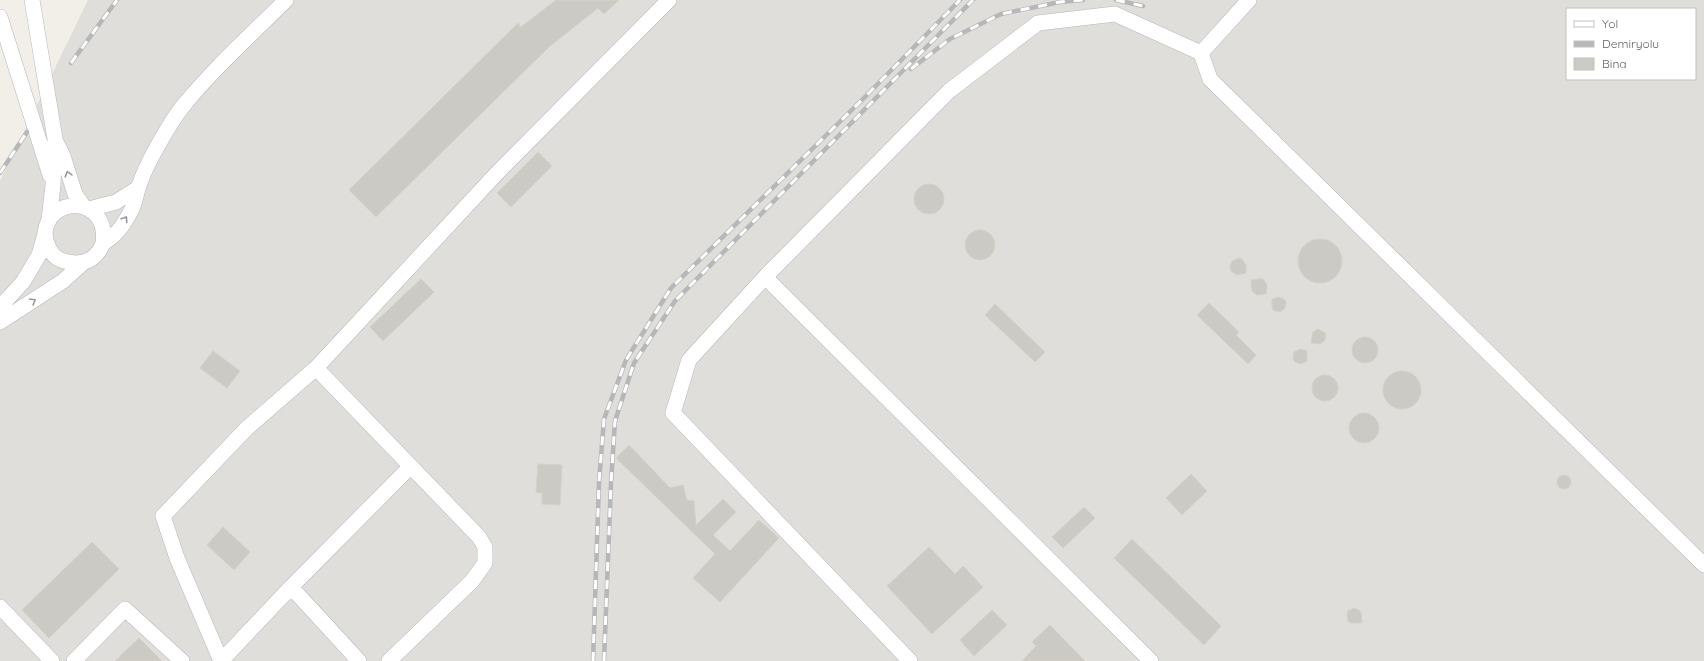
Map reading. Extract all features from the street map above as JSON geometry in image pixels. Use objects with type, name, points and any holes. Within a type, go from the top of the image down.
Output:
[{"type":"street","points":[[0,307],[23,282],[39,255],[47,227],[53,185],[55,139],[32,0]]},
{"type":"street","points":[[103,244],[114,236],[132,210],[138,188],[151,158],[182,108],[212,72],[286,0]]},
{"type":"street","points":[[410,467],[291,587],[221,661],[177,558],[163,516],[246,429],[316,368],[497,173],[669,0]]},
{"type":"street","points":[[1201,53],[1249,0]]},
{"type":"street","points":[[910,661],[673,413],[688,360],[765,277],[949,91],[1038,23],[1115,14],[1201,53],[1210,79],[1704,566]]},
{"type":"street","points":[[0,18],[53,185]]},
{"type":"street","points":[[0,322],[63,281],[83,263],[92,259],[103,244],[104,234],[101,221],[75,194],[63,156],[55,139]]},
{"type":"street","points":[[83,263],[73,264],[59,259],[48,247],[47,227],[54,214],[67,206],[78,205],[87,208],[116,202],[138,188]]},
{"type":"street","points":[[765,277],[1151,661]]},
{"type":"street","points":[[316,368],[479,537],[484,547],[485,563],[472,581],[389,661]]},
{"type":"street","points":[[291,587],[359,661]]},
{"type":"street","points":[[0,607],[52,661]]},
{"type":"street","points":[[74,661],[125,609],[182,661]]},
{"type":"shaded area","points":[[88,0],[1704,0],[1704,661],[0,661],[0,181]]},
{"type":"building","points":[[556,0],[619,0],[604,14],[598,8],[549,47],[376,217],[349,190],[518,23],[521,27]]},
{"type":"building","points":[[538,152],[552,166],[511,207],[497,193]]},
{"type":"building","points":[[929,184],[940,188],[944,199],[940,210],[929,214],[918,210],[914,199],[918,188]]},
{"type":"building","points":[[980,230],[991,234],[995,245],[991,256],[980,260],[969,256],[965,245],[969,234]]},
{"type":"building","points":[[1316,239],[1324,239],[1336,245],[1342,257],[1342,265],[1336,277],[1324,283],[1316,283],[1304,277],[1298,265],[1298,257],[1304,245]]},
{"type":"building","points":[[1239,258],[1242,259],[1246,265],[1246,273],[1237,275],[1231,271],[1230,267],[1232,261]]},
{"type":"building","points":[[421,279],[434,292],[383,341],[370,327]]},
{"type":"building","points":[[1263,279],[1267,285],[1266,294],[1257,295],[1252,291],[1251,280]]},
{"type":"building","points":[[1279,297],[1284,299],[1286,302],[1285,308],[1280,312],[1273,310],[1272,306],[1272,299]]},
{"type":"building","points":[[1209,303],[1239,332],[1236,335],[1256,355],[1248,364],[1197,315]]},
{"type":"building","points":[[995,304],[1045,352],[1035,362],[985,315]]},
{"type":"building","points":[[1318,329],[1326,334],[1325,340],[1320,344],[1311,343],[1313,332]]},
{"type":"building","points":[[1365,337],[1374,341],[1378,350],[1374,359],[1365,363],[1356,359],[1352,350],[1356,341]]},
{"type":"building","points":[[1300,349],[1307,351],[1307,361],[1301,364],[1295,362],[1293,359],[1294,352]]},
{"type":"building","points":[[213,351],[240,371],[227,388],[200,368]]},
{"type":"building","points":[[1402,371],[1415,377],[1421,390],[1415,403],[1402,409],[1389,403],[1383,390],[1389,377]]},
{"type":"building","points":[[1325,375],[1334,379],[1338,388],[1334,397],[1325,401],[1316,397],[1312,388],[1316,379]]},
{"type":"building","points":[[1364,413],[1375,417],[1379,428],[1375,439],[1364,443],[1353,439],[1349,428],[1353,417]]},
{"type":"building","points":[[629,445],[670,488],[683,485],[687,500],[694,501],[696,525],[723,499],[736,512],[713,535],[730,551],[759,520],[779,538],[720,602],[693,578],[715,554],[616,458]]},
{"type":"building","points":[[538,464],[562,465],[560,505],[542,504],[542,493],[536,492]]},
{"type":"building","points":[[1191,474],[1207,491],[1182,515],[1166,498]]},
{"type":"building","points":[[1561,475],[1567,475],[1571,479],[1571,485],[1567,489],[1561,489],[1557,485],[1557,479]]},
{"type":"building","points":[[1084,507],[1095,518],[1063,548],[1052,537]]},
{"type":"building","points":[[223,527],[250,552],[234,570],[207,545]]},
{"type":"building","points":[[1132,539],[1221,626],[1204,645],[1114,558]]},
{"type":"building","points":[[92,542],[119,569],[49,638],[22,610]]},
{"type":"building","points":[[929,547],[955,574],[963,566],[983,587],[932,634],[887,586]]},
{"type":"building","points":[[1354,608],[1359,610],[1361,613],[1362,623],[1351,623],[1348,621],[1348,611]]},
{"type":"building","points":[[992,610],[1007,625],[974,656],[960,640]]},
{"type":"building","points":[[1050,625],[1085,661],[1022,661],[1036,646],[1032,642]]},
{"type":"building","points":[[139,638],[162,661],[115,661]]},
{"type":"railway","points":[[71,63],[117,0]]},
{"type":"railway","points":[[593,661],[599,482],[604,419],[626,360],[671,288],[868,94],[960,0]]},
{"type":"railway","points":[[604,661],[615,421],[634,363],[675,301],[973,0]]},
{"type":"railway","points":[[911,69],[950,39],[1001,14],[1060,2],[1083,0]]},
{"type":"railway","points":[[1116,0],[1143,6]]},
{"type":"railway","points":[[0,173],[27,132]]}]
